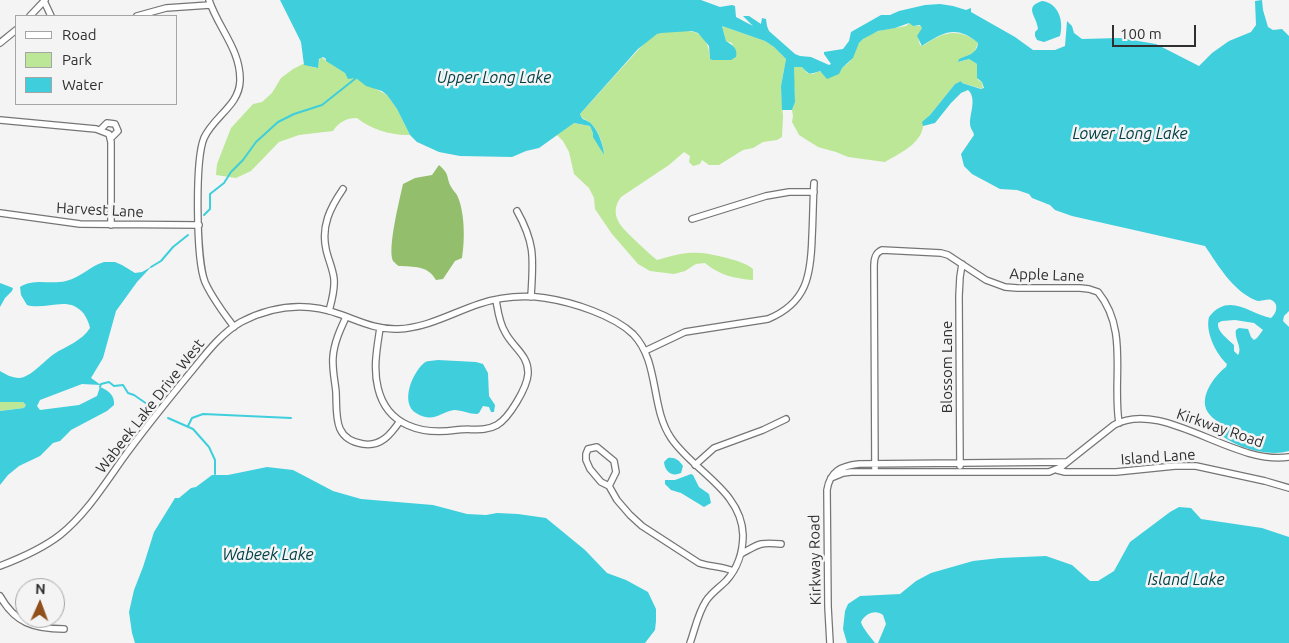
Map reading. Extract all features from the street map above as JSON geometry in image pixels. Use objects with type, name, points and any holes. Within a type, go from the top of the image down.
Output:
[{"type":"street","points":[[31,15],[44,0],[51,15]]},
{"type":"street","points":[[141,15],[166,8],[210,2],[235,54],[240,87],[235,100],[209,129],[202,146],[199,162],[199,257],[204,281],[234,327]]},
{"type":"street","points":[[0,43],[15,31]]},
{"type":"street","points":[[0,120],[101,129],[109,134],[111,138],[111,225]]},
{"type":"street","points":[[101,129],[107,123],[115,124],[118,131],[111,138]]},
{"type":"street","points":[[690,643],[705,602],[733,571],[741,554],[743,530],[737,510],[727,496],[676,446],[662,423],[650,365],[645,351],[685,332],[762,320],[780,314],[789,307],[802,292],[810,274],[814,183]]},
{"type":"street","points":[[329,311],[334,293],[334,280],[326,249],[325,230],[330,209],[343,189]]},
{"type":"street","points":[[692,219],[766,196],[789,192],[814,192]]},
{"type":"street","points":[[517,211],[528,230],[532,244],[531,297]]},
{"type":"street","name":"Harvest Lane","points":[[0,213],[55,222],[111,225],[199,225]]},
{"type":"street","name":"Apple Lane","points":[[875,471],[874,266],[876,256],[882,250],[935,252],[948,255],[986,280],[1005,287],[1080,288],[1098,292],[1112,319],[1116,333],[1118,423]]},
{"type":"street","name":"Blossom Lane","points":[[960,471],[959,296],[962,264]]},
{"type":"street","name":"Wabeek Lake Drive West","points":[[0,566],[41,548],[78,519],[94,500],[157,412],[212,347],[234,327],[262,313],[280,308],[303,307],[329,311],[380,328],[404,328],[422,325],[478,304],[496,300],[531,297],[569,303],[612,320],[633,335],[645,351]]},
{"type":"street","points":[[380,328],[376,362],[378,388],[385,405],[400,421],[419,430],[434,432],[487,428],[498,424],[506,416],[524,391],[528,369],[523,354],[510,341],[502,326],[496,300]]},
{"type":"street","points":[[346,317],[333,357],[335,412],[338,426],[343,434],[350,439],[370,444],[382,441],[388,437],[400,421]]},
{"type":"street","points":[[695,465],[714,448],[764,430],[786,419]]},
{"type":"street","name":"Kirkway Road","points":[[1118,423],[1134,420],[1162,422],[1182,427],[1248,454],[1271,458],[1289,457]]},
{"type":"street","points":[[831,478],[843,473],[875,471],[1050,472],[1057,470],[1118,423]]},
{"type":"street","points":[[609,486],[601,482],[590,469],[586,460],[588,449],[597,448],[614,460],[616,472],[609,486],[611,492],[630,515],[654,534],[699,563],[720,566],[733,571]]},
{"type":"street","points":[[831,478],[841,467],[859,464],[1066,462]]},
{"type":"street","name":"Island Lane","points":[[1057,470],[1065,472],[1116,472],[1175,466],[1196,466],[1289,488]]},
{"type":"street","name":"Kirkway Road","points":[[830,643],[827,498],[828,484],[831,478]]},
{"type":"street","points":[[741,554],[762,543],[780,544]]},
{"type":"street","points":[[0,596],[11,612],[26,623],[39,628],[64,629]]},
{"type":"green space","points":[[909,23],[913,26],[921,26],[918,38],[920,45],[923,46],[937,37],[951,33],[964,35],[978,43],[974,53],[959,59],[959,62],[969,59],[977,64],[978,80],[982,82],[983,89],[962,83],[961,81],[955,84],[923,122],[923,129],[916,141],[904,151],[885,162],[848,157],[818,147],[799,135],[792,122],[792,110],[795,100],[794,66],[802,67],[807,73],[813,74],[819,71],[824,74],[836,70],[850,61],[859,44],[867,36],[883,30],[906,26]]},
{"type":"green space","points":[[722,26],[765,41],[786,59],[781,86],[782,137],[743,150],[719,165],[709,165],[702,160],[700,164],[693,166],[689,162],[690,156],[684,152],[669,165],[621,197],[616,211],[617,217],[624,229],[657,260],[674,255],[705,253],[739,262],[750,267],[753,269],[753,280],[728,276],[716,271],[705,263],[696,264],[685,271],[674,274],[650,271],[638,264],[612,234],[595,209],[594,198],[589,188],[574,174],[569,152],[557,135],[573,123],[590,126],[604,155],[598,132],[580,114],[643,45],[659,33],[686,31],[697,33],[704,39],[710,59],[735,58],[732,43],[726,41]]},
{"type":"green space","points":[[321,57],[345,73],[348,78],[356,78],[387,95],[397,109],[410,135],[389,133],[368,125],[357,118],[349,119],[340,123],[333,131],[299,135],[279,142],[251,171],[236,178],[216,175],[217,164],[231,128],[253,104],[262,102],[272,93],[281,78],[303,64],[318,67]]},
{"type":"green space","points":[[439,165],[446,172],[450,185],[460,202],[464,243],[462,258],[455,261],[443,279],[436,280],[433,275],[424,269],[399,266],[393,261],[392,246],[403,184],[415,178],[432,175]]},
{"type":"green space","points":[[0,402],[23,402],[26,405],[24,408],[0,411]]},
{"type":"water","name":"Lower Long Lake","points":[[280,0],[701,0],[720,7],[735,6],[736,17],[753,26],[743,16],[749,16],[761,24],[762,18],[766,19],[769,31],[795,54],[811,57],[829,65],[831,64],[824,52],[843,49],[849,41],[851,32],[881,15],[890,15],[925,5],[940,4],[966,10],[971,8],[971,12],[1015,37],[1033,50],[1055,50],[1065,46],[1067,21],[1072,26],[1074,33],[1082,39],[1120,38],[1156,44],[1199,66],[1212,53],[1229,41],[1251,32],[1256,25],[1255,1],[1262,0],[1268,27],[1273,30],[1282,29],[1289,36],[1289,311],[1284,316],[1283,321],[1289,327],[1289,451],[1281,453],[1263,452],[1244,447],[1227,439],[1220,434],[1222,425],[1210,415],[1206,409],[1205,402],[1212,382],[1227,364],[1219,355],[1212,342],[1208,323],[1209,317],[1217,309],[1232,305],[1271,318],[1276,310],[1276,305],[1273,301],[1255,300],[1239,290],[1220,269],[1205,246],[1072,216],[1055,210],[1050,205],[1032,198],[1029,194],[1017,190],[1000,189],[972,174],[964,166],[961,154],[974,135],[970,127],[972,97],[968,90],[961,93],[951,103],[935,123],[923,126],[922,122],[955,84],[961,81],[981,89],[984,88],[982,82],[977,78],[977,64],[969,59],[958,62],[959,59],[974,52],[978,43],[963,34],[949,32],[936,37],[922,46],[917,36],[922,28],[920,25],[913,26],[909,23],[878,31],[859,43],[853,58],[842,68],[839,74],[827,79],[820,71],[810,74],[802,67],[794,67],[795,102],[792,110],[782,110],[781,86],[786,59],[765,41],[722,26],[726,41],[735,49],[736,57],[731,60],[712,60],[710,59],[709,46],[698,33],[692,31],[657,34],[638,49],[580,114],[582,118],[592,124],[597,132],[604,155],[593,137],[590,126],[574,123],[539,148],[512,157],[460,156],[439,152],[417,142],[410,135],[397,109],[387,95],[382,91],[366,86],[356,78],[348,79],[345,73],[323,57],[319,59],[318,68],[304,65],[301,42]],"holes":[[[1235,320],[1254,323],[1263,330],[1254,340],[1248,329],[1239,328],[1236,330],[1240,349],[1238,355],[1234,351],[1234,345],[1223,335],[1218,326],[1218,323],[1222,321]]]},
{"type":"water","points":[[1042,1],[1053,5],[1061,19],[1060,36],[1044,42],[1037,40],[1035,36],[1035,32],[1038,29],[1032,12],[1033,6]]},
{"type":"water","points":[[104,262],[115,262],[135,273],[142,272],[151,267],[137,282],[116,311],[103,358],[91,378],[101,385],[82,384],[40,400],[37,406],[40,410],[79,405],[97,396],[100,387],[110,393],[114,405],[107,411],[71,430],[60,441],[53,443],[40,456],[19,466],[0,485],[0,411],[24,408],[26,405],[23,402],[0,402],[0,371],[16,378],[28,375],[54,354],[78,340],[90,328],[84,314],[78,308],[71,305],[27,305],[21,295],[20,287],[37,282],[66,281]]},
{"type":"water","points":[[0,283],[13,288],[0,307]]},
{"type":"water","points":[[438,360],[483,364],[488,373],[489,396],[495,405],[494,412],[491,412],[489,407],[483,406],[477,414],[454,410],[428,417],[416,413],[409,403],[409,388],[415,374],[424,363]]},
{"type":"water","points":[[668,458],[680,462],[683,466],[681,473],[672,474],[667,471],[664,462]]},
{"type":"water","name":"Wabeek Lake","points":[[267,467],[293,470],[333,491],[361,499],[433,505],[467,514],[518,514],[546,518],[585,550],[607,573],[626,580],[648,592],[656,609],[655,630],[645,643],[135,643],[129,612],[134,590],[154,532],[175,498],[179,498],[212,475],[228,475]]},
{"type":"water","points":[[691,474],[699,487],[709,494],[711,503],[704,507],[681,493],[671,490],[665,484],[665,480],[675,480]]},
{"type":"water","name":"Island Lake","points":[[1179,507],[1191,508],[1201,519],[1262,528],[1289,537],[1289,643],[878,643],[886,624],[883,615],[874,612],[861,622],[875,643],[847,643],[843,629],[845,611],[848,604],[860,596],[900,594],[916,581],[931,573],[973,561],[1000,558],[1046,556],[1072,565],[1090,581],[1098,581],[1114,571],[1130,542]]},
{"type":"waterway","points":[[204,215],[210,209],[210,194],[224,183],[256,142],[278,122],[294,114],[322,105],[356,78]]},
{"type":"waterway","points":[[151,267],[161,261],[173,247],[188,235]]},
{"type":"waterway","points":[[100,387],[101,384],[109,382],[114,386],[123,385],[128,393],[147,404]]},
{"type":"waterway","points":[[188,426],[192,418],[203,414],[291,418]]},
{"type":"waterway","points":[[168,418],[193,429],[209,447],[215,460],[215,474]]},
{"type":"water label","name":"Upper Long Lake","points":[[494,78]]}]
